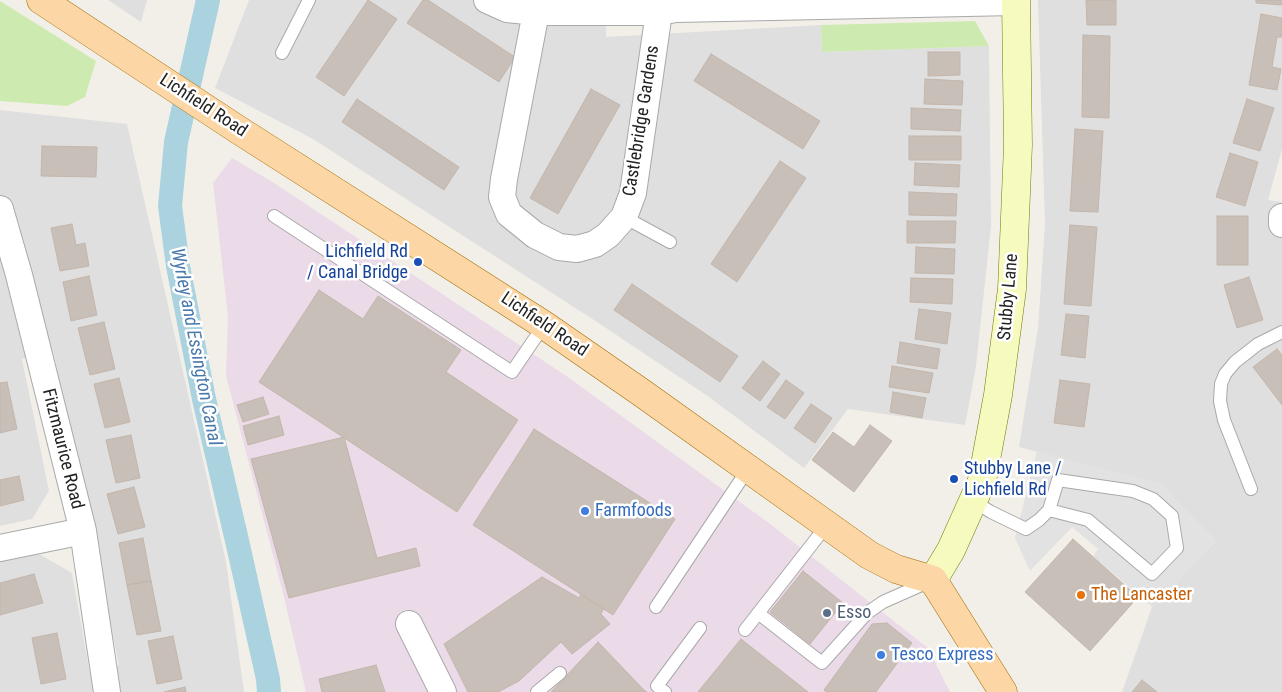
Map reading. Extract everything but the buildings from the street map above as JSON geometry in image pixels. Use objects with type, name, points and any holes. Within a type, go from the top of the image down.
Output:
[{"type":"main road","name":"Lichfield Road","points":[[41,0],[227,122],[544,324],[869,555],[896,569],[933,580]]},
{"type":"main road","points":[[933,580],[1003,692]]},
{"type":"street","points":[[487,0],[507,9],[536,12],[671,7],[1016,1]]},
{"type":"street","name":"Stubby Lane","points":[[933,580],[951,550],[982,481],[998,395],[1012,289],[1018,145],[1016,1]]},
{"type":"street","name":"Castlebridge Gardens","points":[[536,12],[502,197],[509,214],[535,235],[559,246],[577,249],[595,244],[608,235],[624,218],[633,193],[671,7]]},
{"type":"street","name":"Fitzmaurice Road","points":[[0,209],[10,278],[83,531],[107,692]]},
{"type":"street","points":[[1282,217],[1282,224]]},
{"type":"street","points":[[0,548],[83,531]]},
{"type":"street","points":[[409,624],[444,692]]},
{"type":"lane","points":[[282,53],[309,0]]},
{"type":"lane","points":[[274,216],[512,372],[544,324]]},
{"type":"lane","points":[[624,218],[670,242]]},
{"type":"lane","points":[[1251,489],[1224,420],[1220,401],[1221,384],[1225,374],[1235,362],[1258,344],[1282,332]]},
{"type":"lane","points":[[656,607],[748,469]]},
{"type":"lane","points":[[973,501],[1026,529],[1049,510],[1058,480],[1133,491],[1153,499],[1172,516],[1176,548],[1152,574],[1088,520],[1049,510]]},
{"type":"lane","points":[[745,630],[826,525]]},
{"type":"lane","points":[[758,613],[822,664],[867,614],[883,602],[933,580]]},
{"type":"lane","points":[[665,692],[657,686],[700,628]]},
{"type":"lane","points":[[537,692],[560,672]]},
{"type":"shaded area","points":[[108,0],[147,0],[141,22]]},
{"type":"shaded area","points":[[249,0],[606,0],[606,37],[821,25],[822,52],[989,46],[991,226],[976,366],[965,425],[848,409],[804,468],[709,397],[597,322],[313,139],[215,88]]},
{"type":"shaded area","points":[[1038,0],[1282,0],[1282,149],[1268,200],[1282,202],[1282,692],[1122,692],[1152,607],[1216,541],[1160,484],[1019,447],[1038,328],[1045,224]]},
{"type":"shaded area","points":[[0,110],[127,124],[226,562],[244,692],[0,692],[0,562],[39,554],[72,573],[90,674],[119,665],[53,351],[22,359],[49,491],[32,519],[0,526]]},
{"type":"shaded area","points":[[232,158],[271,181],[565,375],[769,523],[928,648],[950,692],[306,692],[284,597],[226,376],[228,317],[213,183]]},
{"type":"shaded area","points":[[1037,451],[1160,484],[1216,541],[1152,607],[1093,556],[1098,549],[1072,527],[1030,571],[1015,538]]},
{"type":"green space","points":[[0,1],[96,61],[85,97],[67,106],[0,101]]},
{"type":"green space","points":[[975,21],[989,46],[822,52],[821,25]]},
{"type":"waterway","name":"Wyrley and Essington Canal","points":[[208,0],[176,142],[170,206],[178,266],[204,399],[268,679],[269,692]]},
{"type":"place","name":"Lichfield Rd / Canal Bridge","points":[[418,262]]},
{"type":"place","name":"Stubby Lane / Lichfield Rd","points":[[954,479]]},
{"type":"place","name":"Farmfoods","points":[[585,511]]},
{"type":"place","name":"The Lancaster","points":[[1081,595]]},
{"type":"place","name":"Esso","points":[[827,613]]},
{"type":"place","name":"Tesco Express","points":[[881,655]]}]
